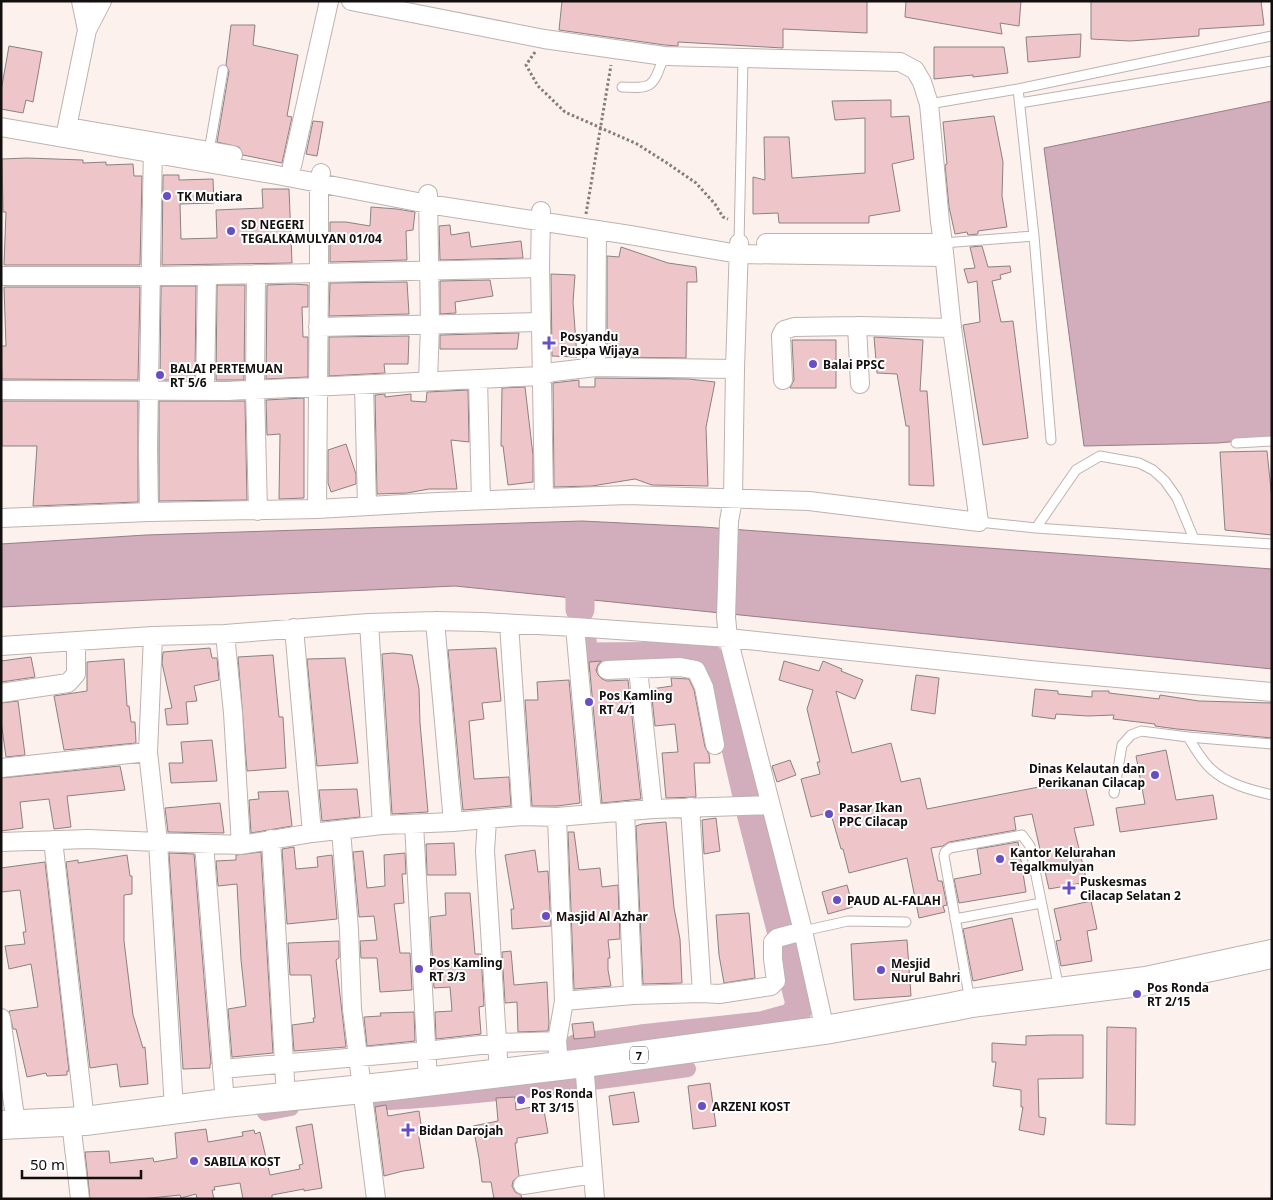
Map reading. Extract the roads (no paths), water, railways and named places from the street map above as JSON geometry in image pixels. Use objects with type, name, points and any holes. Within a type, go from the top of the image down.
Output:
[{"type":"highway","name":"7","points":[[8,1124],[78,1121],[499,1073],[571,1061],[825,1030],[971,1003],[1146,980],[1272,954]]},
{"type":"street","points":[[81,1],[87,30]]},
{"type":"street","points":[[66,132],[87,30],[102,1]]},
{"type":"street","points":[[292,166],[329,1]]},
{"type":"street","points":[[1,518],[149,512],[317,509],[482,500],[628,495],[809,501],[978,522],[952,328],[929,104],[922,82],[915,70],[900,62],[664,56],[613,50],[544,39],[351,1]]},
{"type":"street","points":[[1,116],[66,132],[428,199],[591,223],[738,248],[944,250]]},
{"type":"street","points":[[1,127],[66,132]]},
{"type":"street","points":[[152,148],[209,150],[292,166],[320,178]]},
{"type":"street","points":[[149,512],[148,448],[152,276],[152,148]]},
{"type":"street","points":[[317,509],[320,178]]},
{"type":"street","points":[[428,199],[430,325],[428,381]]},
{"type":"street","points":[[540,216],[544,498]]},
{"type":"street","points":[[591,223],[596,367]]},
{"type":"street","points":[[738,248],[734,499],[729,521],[726,617],[728,638],[791,934],[825,1030]]},
{"type":"street","points":[[1,276],[152,276],[540,268]]},
{"type":"street","points":[[256,274],[255,389],[258,510]]},
{"type":"street","points":[[205,390],[207,275]]},
{"type":"street","points":[[318,327],[541,322]]},
{"type":"street","points":[[783,380],[782,336],[784,330],[794,327],[857,326],[952,328]]},
{"type":"street","points":[[857,326],[860,384]]},
{"type":"street","points":[[1,390],[255,389],[541,376],[553,372],[596,367],[735,369]]},
{"type":"street","points":[[478,379],[482,500]]},
{"type":"street","points":[[364,385],[367,506]]},
{"type":"street","points":[[1,646],[153,636],[225,634],[369,623],[435,621],[575,627],[728,638],[1040,671],[1272,692]]},
{"type":"street","points":[[435,621],[453,822]]},
{"type":"street","points":[[369,623],[382,825]]},
{"type":"street","points":[[509,624],[522,816]]},
{"type":"street","points":[[575,627],[592,813]]},
{"type":"street","points":[[294,628],[312,833]]},
{"type":"street","points":[[225,634],[233,713],[241,844]]},
{"type":"street","points":[[153,636],[148,752],[158,842],[174,1109]]},
{"type":"street","points":[[1,693],[68,683],[76,674],[76,642]]},
{"type":"street","points":[[607,670],[680,667],[696,670],[704,687],[715,745]]},
{"type":"street","points":[[638,669],[653,809]]},
{"type":"street","points":[[1,768],[148,752]]},
{"type":"street","points":[[1,842],[88,839],[241,844],[382,825],[487,820],[522,816],[557,817],[625,810],[765,805]]},
{"type":"street","points":[[690,807],[702,993]]},
{"type":"street","points":[[625,810],[634,995]]},
{"type":"street","points":[[557,817],[564,1001],[571,1061],[587,1097],[595,1199]]},
{"type":"street","points":[[487,820],[485,852],[499,1073]]},
{"type":"street","points":[[414,824],[428,1081]]},
{"type":"street","points":[[341,830],[349,930],[352,1009],[376,1199]]},
{"type":"street","points":[[271,839],[286,1097]]},
{"type":"street","points":[[53,840],[78,1121],[80,1199]]},
{"type":"street","points":[[204,844],[224,1103]]},
{"type":"street","points":[[564,1001],[634,995],[719,994],[771,986],[776,981],[773,942],[791,934]]},
{"type":"street","points":[[1,1018],[8,1124]]},
{"type":"street","points":[[222,1068],[498,1043],[571,1061]]},
{"type":"street","points":[[523,1186],[593,1174]]},
{"type":"lane","points":[[929,104],[1018,89],[1272,36]]},
{"type":"lane","points":[[622,87],[644,88],[650,86],[658,73],[664,56]]},
{"type":"lane","points":[[738,248],[743,58]]},
{"type":"lane","points":[[1020,103],[1272,62]]},
{"type":"lane","points":[[209,150],[223,70]]},
{"type":"lane","points":[[1018,89],[1034,236],[1051,440]]},
{"type":"lane","points":[[944,250],[1034,236]]},
{"type":"lane","points":[[1236,443],[1272,441]]},
{"type":"lane","points":[[1036,528],[1076,470],[1100,456],[1139,463],[1153,470],[1165,481],[1177,498],[1194,539]]},
{"type":"lane","points":[[978,522],[1036,528],[1272,544]]},
{"type":"lane","points":[[1114,793],[1122,745],[1131,735],[1141,731],[1272,744]]},
{"type":"lane","points":[[1188,737],[1210,768],[1220,776],[1248,789],[1272,795]]},
{"type":"lane","points":[[971,1003],[944,856],[945,852],[950,848],[1022,835],[1030,846],[1059,991]]},
{"type":"lane","points":[[955,918],[1041,903]]},
{"type":"lane","points":[[791,934],[848,920],[906,922]]},
{"type":"waterway","points":[[574,563],[580,609]]},
{"type":"waterway","points":[[573,1056],[572,1051],[578,1048],[761,1026],[794,1017],[800,1004],[752,817],[717,667],[707,656],[587,657],[583,653],[582,639]]},
{"type":"waterway","points":[[374,1103],[531,1089],[688,1069]]},
{"type":"waterway","points":[[574,1075],[574,1084]]},
{"type":"waterway","points":[[265,1113],[291,1108]]},
{"type":"place","name":"TK Mutiara","points":[[167,196]]},
{"type":"place","name":"SD NEGERI TEGALKAMULYAN 01/04","points":[[231,231]]},
{"type":"place","name":"Posyandu Puspa Wijaya","points":[[549,343]]},
{"type":"place","name":"Balai PPSC","points":[[813,364]]},
{"type":"place","name":"BALAI PERTEMUAN RT 5/6","points":[[160,375]]},
{"type":"place","name":"Pos Kamling RT 4/1","points":[[589,702]]},
{"type":"place","name":"Dinas Kelautan dan Perikanan Cilacap","points":[[1155,775]]},
{"type":"place","name":"Pasar Ikan PPC Cilacap","points":[[829,814]]},
{"type":"place","name":"Kantor Kelurahan Tegalkmulyan","points":[[1000,859]]},
{"type":"place","name":"Puskesmas Cilacap Selatan 2","points":[[1069,888]]},
{"type":"place","name":"PAUD AL-FALAH","points":[[837,900]]},
{"type":"place","name":"Masjid Al Azhar","points":[[546,916]]},
{"type":"place","name":"Pos Kamling RT 3/3","points":[[419,969]]},
{"type":"place","name":"Mesjid Nurul Bahri","points":[[881,970]]},
{"type":"place","name":"Pos Ronda RT 2/15","points":[[1137,994]]},
{"type":"place","name":"Pos Ronda RT 3/15","points":[[521,1100]]},
{"type":"place","name":"ARZENI KOST","points":[[702,1106]]},
{"type":"place","name":"Bidan Darojah","points":[[408,1130]]},
{"type":"place","name":"SABILA KOST","points":[[194,1161]]}]
